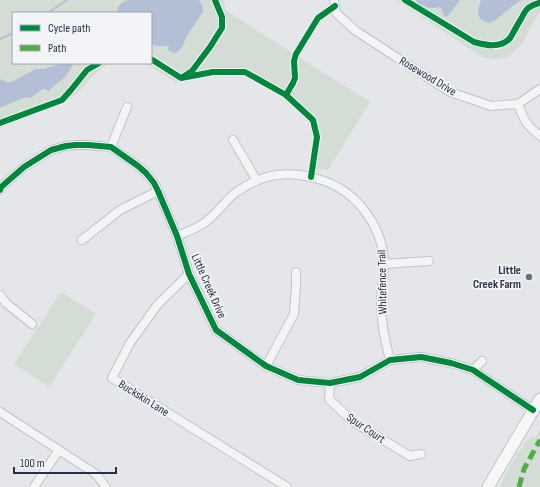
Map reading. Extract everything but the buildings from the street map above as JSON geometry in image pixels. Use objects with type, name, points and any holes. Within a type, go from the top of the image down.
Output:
[{"type":"main road","points":[[488,487],[540,399]]},
{"type":"street","name":"Rosewood Drive","points":[[334,0],[336,13],[356,31],[450,92],[491,106],[518,104]]},
{"type":"street","points":[[540,89],[518,104],[528,125],[540,136]]},
{"type":"street","points":[[0,188],[24,167],[51,150],[76,145],[111,147],[127,107]]},
{"type":"street","points":[[233,140],[257,181]]},
{"type":"street","name":"Little Creek Drive","points":[[111,147],[138,166],[154,183],[177,236],[189,274],[216,330],[266,366],[298,380],[330,383],[360,377],[390,360],[421,357],[451,363],[473,370],[533,410]]},
{"type":"street","name":"Whitefence Trail","points":[[177,236],[196,228],[205,222],[235,193],[257,181],[269,177],[292,174],[311,177],[332,184],[343,190],[366,212],[380,237],[384,264],[381,301],[382,314],[385,340],[390,360]]},
{"type":"street","points":[[82,240],[120,210],[158,191]]},
{"type":"street","points":[[384,264],[429,261]]},
{"type":"street","points":[[266,366],[294,314],[296,272]]},
{"type":"street","name":"Buckskin Lane","points":[[189,274],[158,304],[130,343],[112,378],[287,487]]},
{"type":"street","points":[[0,295],[6,303],[32,324]]},
{"type":"street","points":[[473,370],[482,361]]},
{"type":"street","name":"Spur Court","points":[[330,383],[330,400],[352,420],[410,456],[421,454]]},
{"type":"street","points":[[0,412],[96,474],[106,487]]},
{"type":"street","points":[[34,487],[59,450]]},
{"type":"shaded area","points":[[0,0],[224,0],[225,10],[370,102],[328,170],[313,169],[317,137],[313,120],[286,95],[245,72],[213,72],[181,78],[177,83],[147,64],[152,64],[152,12],[12,12],[12,64],[108,64],[101,68],[77,93],[60,105],[0,128]]},
{"type":"shaded area","points":[[396,0],[540,0],[540,11],[522,44],[510,56],[498,60],[482,57]]},
{"type":"shaded area","points":[[61,292],[96,314],[49,387],[14,364]]},
{"type":"shaded area","points":[[540,430],[540,487],[501,487],[504,477],[526,441],[536,436]]},
{"type":"water","points":[[128,0],[199,0],[203,11],[187,36],[182,47],[176,53],[169,51],[169,46],[152,44],[152,12],[117,12],[118,7],[123,2]]},
{"type":"water","points":[[415,0],[460,0],[447,17],[444,16],[442,9],[439,7],[426,7]]},
{"type":"water","points":[[481,0],[522,0],[490,23],[482,19],[478,14]]},
{"type":"water","points":[[59,64],[73,64],[66,76],[48,91],[45,89],[41,90],[32,97],[23,98],[0,108],[0,79],[11,82],[36,69],[43,69]]},
{"type":"waterway","points":[[49,12],[67,0]]},
{"type":"waterway","points":[[0,39],[12,33]]},
{"type":"marked path","points":[[519,487],[524,469],[540,440]]},
{"type":"cycle path","points":[[183,77],[192,71],[222,28],[222,17],[215,0]]},
{"type":"cycle path","points":[[405,0],[474,42],[493,45],[502,44],[510,38],[527,9],[539,3]]},
{"type":"cycle path","points":[[286,95],[295,78],[294,61],[296,54],[318,18],[335,6]]},
{"type":"cycle path","points":[[152,60],[181,78],[213,72],[245,72],[286,95],[313,120],[317,137],[311,177]]},
{"type":"cycle path","points":[[0,123],[62,100],[87,70],[97,64]]},
{"type":"cycle path","points":[[0,190],[1,187],[24,167],[51,150],[76,145],[111,147],[138,166],[154,183],[177,236],[189,274],[216,330],[266,366],[298,380],[330,383],[360,377],[390,360],[421,357],[451,363],[473,370],[533,410]]},
{"type":"place","name":"Little Creek Farm","points":[[529,277]]}]
